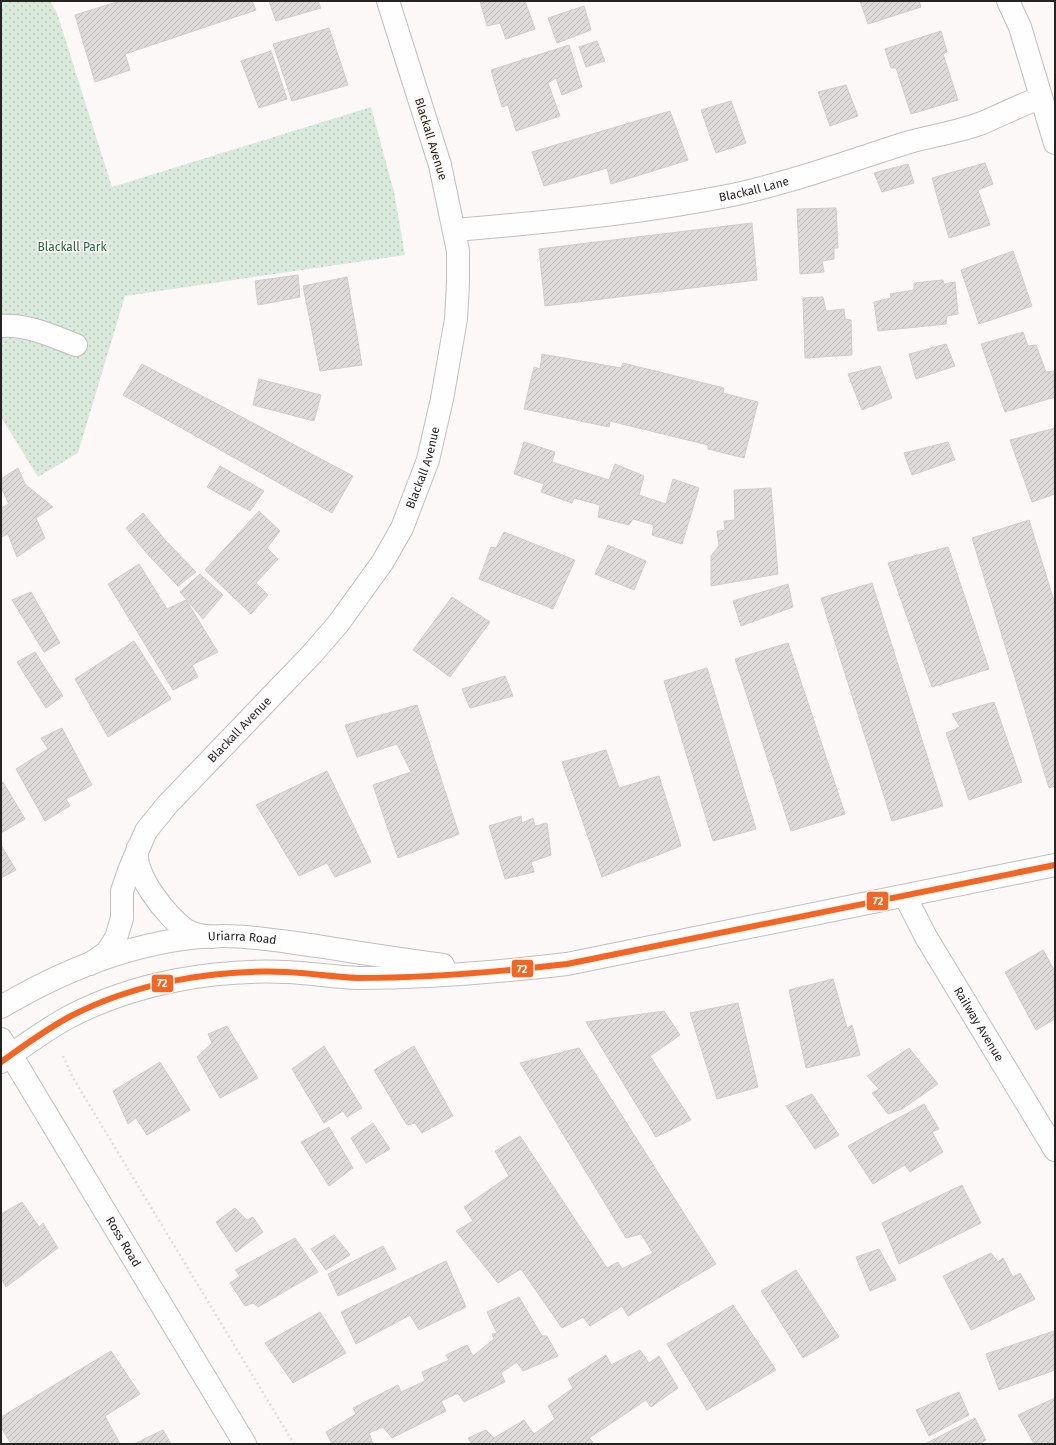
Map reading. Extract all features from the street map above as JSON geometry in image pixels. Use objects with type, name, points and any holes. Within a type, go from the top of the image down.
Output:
[{"type":"street","name":"Blackall Avenue","points":[[90,964],[107,952],[116,938],[122,918],[123,886],[138,847],[146,831],[167,805],[312,654],[338,624],[382,563],[402,528],[428,460],[442,399],[456,319],[458,251],[455,230],[440,164],[388,1]]},
{"type":"street","points":[[1008,1],[1020,27],[1040,98],[1055,143]]},
{"type":"street","points":[[1020,27],[1022,1]]},
{"type":"street","name":"Blackall Lane","points":[[455,230],[564,221],[624,213],[738,194],[976,124],[1040,98]]},
{"type":"street","points":[[1,326],[14,326],[37,331],[76,345]]},
{"type":"street","name":"Blackall Avenue","points":[[138,847],[136,860],[139,869],[164,908],[175,921],[186,930],[198,935],[213,937]]},
{"type":"street","name":"Uriarra Road","points":[[4,1052],[70,1017],[100,1004],[152,987],[194,978],[215,975],[286,972],[358,978],[494,972],[567,964],[633,952],[747,926],[906,896],[1055,865]]},
{"type":"street","name":"Railway Avenue","points":[[906,896],[926,937],[1055,1150]]},
{"type":"street","name":"Uriarra Road","points":[[1,1007],[50,980],[115,954],[169,941],[213,937],[257,938],[494,972]]},
{"type":"street","name":"Ross Road","points":[[4,1052],[245,1444]]},
{"type":"path","points":[[64,1056],[72,1078],[294,1444]]},
{"type":"green space","name":"Blackall Park","points":[[1,1],[50,1],[57,13],[112,187],[371,107],[394,192],[405,255],[125,296],[78,453],[38,477],[1,417]]},
{"type":"building","points":[[120,1],[252,1],[256,10],[125,54],[130,70],[95,82],[75,15]]},
{"type":"building","points":[[269,1],[318,1],[321,8],[276,21]]},
{"type":"building","points":[[480,1],[525,1],[535,29],[506,39],[500,23],[487,26]]},
{"type":"building","points":[[860,1],[919,1],[921,7],[868,24]]},
{"type":"building","points":[[584,6],[591,30],[557,43],[548,18]]},
{"type":"building","points":[[329,28],[348,85],[292,101],[273,44]]},
{"type":"building","points":[[941,31],[947,52],[943,54],[958,100],[911,114],[896,68],[891,68],[885,49]]},
{"type":"building","points":[[597,41],[605,61],[586,67],[579,47]]},
{"type":"building","points":[[569,45],[582,87],[562,95],[556,78],[548,83],[560,116],[516,131],[508,105],[502,107],[491,70]]},
{"type":"building","points":[[271,51],[287,99],[259,108],[241,61]]},
{"type":"building","points":[[846,85],[858,116],[830,126],[818,92]]},
{"type":"building","points":[[731,101],[746,143],[716,153],[701,110]]},
{"type":"building","points":[[670,111],[688,160],[611,184],[607,168],[544,186],[532,152]]},
{"type":"building","points":[[985,163],[993,184],[978,190],[990,225],[949,238],[932,178]]},
{"type":"building","points":[[908,164],[914,183],[882,192],[874,173]]},
{"type":"building","points":[[836,208],[838,248],[834,248],[834,259],[822,261],[824,272],[800,274],[797,209]]},
{"type":"building","points":[[752,223],[757,280],[545,306],[539,249]]},
{"type":"building","points":[[1013,251],[1032,306],[979,324],[961,270]]},
{"type":"building","points":[[298,275],[300,297],[258,305],[255,281]]},
{"type":"building","points":[[347,277],[362,365],[320,371],[303,286]]},
{"type":"building","points":[[943,280],[944,284],[955,282],[958,314],[947,316],[946,324],[878,331],[874,302],[891,298],[890,294],[914,290],[914,283]]},
{"type":"building","points":[[823,297],[826,311],[844,309],[845,319],[851,320],[852,355],[805,358],[803,298]]},
{"type":"building","points":[[1023,332],[1028,346],[1036,345],[1046,372],[1055,371],[1055,397],[1005,412],[981,344]]},
{"type":"building","points":[[946,344],[955,366],[916,379],[909,354]]},
{"type":"building","points":[[542,354],[621,368],[623,363],[724,388],[723,393],[758,402],[744,458],[708,449],[708,445],[610,421],[609,427],[524,409],[534,367],[540,369]]},
{"type":"building","points":[[142,364],[353,476],[332,513],[123,395]]},
{"type":"building","points":[[880,366],[892,398],[862,410],[848,374]]},
{"type":"building","points":[[259,379],[321,395],[314,421],[253,405]]},
{"type":"building","points":[[1055,428],[1055,494],[1032,502],[1010,440]]},
{"type":"building","points":[[524,442],[555,452],[552,462],[609,480],[615,464],[644,476],[639,495],[666,504],[673,479],[699,488],[682,544],[652,535],[654,525],[633,519],[629,525],[598,517],[600,505],[574,498],[572,503],[541,492],[544,484],[514,474]]},
{"type":"building","points":[[948,442],[955,460],[912,475],[904,453]]},
{"type":"building","points":[[220,466],[264,491],[250,511],[207,487]]},
{"type":"building","points":[[18,468],[25,484],[53,507],[36,518],[45,538],[17,557],[8,534],[1,537],[1,508],[9,504],[1,487],[1,479]]},
{"type":"building","points":[[771,488],[778,574],[711,586],[711,556],[719,546],[717,531],[725,530],[724,521],[735,520],[734,490]]},
{"type":"building","points":[[259,511],[280,531],[267,548],[278,559],[256,583],[268,595],[251,614],[205,570]]},
{"type":"building","points":[[143,513],[166,541],[149,556],[126,528]]},
{"type":"building","points":[[1029,520],[1055,604],[1055,786],[1049,788],[972,538]]},
{"type":"building","points":[[504,532],[575,560],[553,609],[479,579],[491,547],[496,548]]},
{"type":"building","points":[[166,541],[196,572],[178,586],[149,556]]},
{"type":"building","points":[[608,545],[646,561],[634,590],[595,574]]},
{"type":"building","points":[[948,547],[989,669],[932,687],[888,563]]},
{"type":"building","points":[[139,564],[167,609],[186,600],[218,652],[192,665],[198,677],[173,690],[108,584]]},
{"type":"building","points":[[200,574],[223,595],[203,619],[180,592]]},
{"type":"building","points":[[872,583],[943,806],[892,821],[821,598]]},
{"type":"building","points":[[788,584],[793,607],[741,626],[733,601]]},
{"type":"building","points":[[31,592],[60,643],[44,652],[12,600]]},
{"type":"building","points":[[452,597],[490,622],[450,677],[413,650]]},
{"type":"building","points":[[134,641],[171,699],[108,737],[75,679]]},
{"type":"building","points":[[788,643],[845,814],[791,831],[735,659]]},
{"type":"building","points":[[35,652],[63,696],[46,708],[17,662]]},
{"type":"building","points":[[707,668],[756,829],[713,841],[664,681]]},
{"type":"building","points":[[505,676],[513,696],[470,708],[462,689]]},
{"type":"building","points":[[994,702],[1022,782],[969,800],[946,733],[960,727],[952,714]]},
{"type":"building","points":[[417,705],[459,834],[398,858],[373,785],[411,772],[397,744],[357,757],[345,725]]},
{"type":"building","points":[[62,728],[92,785],[66,799],[70,806],[45,821],[16,769],[48,749],[41,738]]},
{"type":"building","points":[[606,750],[619,788],[659,776],[681,846],[602,877],[562,762]]},
{"type":"building","points":[[327,771],[371,862],[335,877],[327,863],[299,876],[256,805]]},
{"type":"building","points":[[3,782],[25,819],[1,833],[1,784]]},
{"type":"building","points":[[521,816],[522,823],[533,818],[535,826],[547,823],[551,855],[531,862],[534,872],[505,879],[489,826]]},
{"type":"building","points":[[1,845],[16,870],[1,878]]},
{"type":"building","points":[[1043,950],[1055,971],[1055,1019],[1036,1030],[1005,972]]},
{"type":"building","points":[[833,979],[847,1028],[852,1025],[860,1055],[806,1068],[789,990]]},
{"type":"building","points":[[738,1003],[758,1087],[717,1099],[690,1013]]},
{"type":"building","points":[[664,1011],[680,1035],[650,1056],[691,1120],[656,1137],[586,1022]]},
{"type":"building","points":[[227,1026],[258,1078],[220,1098],[197,1057],[212,1043],[208,1034]]},
{"type":"building","points":[[324,1046],[362,1108],[347,1117],[343,1111],[324,1123],[292,1069]]},
{"type":"building","points":[[414,1046],[453,1116],[422,1133],[415,1123],[407,1125],[374,1070]]},
{"type":"building","points":[[579,1048],[716,1264],[628,1316],[622,1306],[590,1326],[583,1317],[562,1328],[521,1269],[498,1283],[456,1231],[473,1221],[464,1207],[509,1176],[495,1151],[520,1136],[607,1268],[618,1262],[622,1269],[653,1253],[641,1234],[626,1238],[520,1063]]},
{"type":"building","points":[[909,1048],[938,1084],[902,1109],[888,1114],[872,1093],[879,1089],[867,1076]]},
{"type":"building","points":[[160,1062],[190,1110],[147,1135],[136,1118],[128,1124],[113,1091]]},
{"type":"building","points":[[812,1094],[839,1135],[815,1149],[786,1106]]},
{"type":"building","points":[[924,1104],[939,1129],[932,1132],[943,1152],[910,1172],[905,1165],[873,1184],[848,1146]]},
{"type":"building","points":[[373,1123],[390,1149],[366,1163],[351,1138]]},
{"type":"building","points":[[329,1127],[353,1168],[329,1186],[301,1142]]},
{"type":"building","points":[[962,1185],[981,1223],[899,1264],[882,1223]]},
{"type":"building","points":[[22,1202],[39,1227],[43,1223],[58,1248],[6,1287],[1,1278],[1,1214]]},
{"type":"building","points":[[235,1208],[247,1220],[253,1217],[263,1232],[236,1252],[216,1222]]},
{"type":"building","points":[[334,1235],[350,1255],[326,1270],[311,1249]]},
{"type":"building","points":[[295,1238],[318,1272],[258,1307],[253,1303],[245,1306],[230,1283],[240,1276],[235,1270]]},
{"type":"building","points":[[383,1246],[396,1269],[338,1296],[328,1274]]},
{"type":"building","points":[[879,1249],[896,1280],[870,1291],[856,1257]]},
{"type":"building","points":[[991,1253],[998,1262],[1003,1258],[1013,1277],[1020,1273],[1035,1299],[971,1330],[943,1276]]},
{"type":"building","points":[[446,1261],[466,1307],[419,1330],[410,1315],[356,1344],[341,1312]]},
{"type":"building","points":[[796,1270],[839,1337],[803,1358],[761,1291]]},
{"type":"building","points":[[519,1297],[542,1336],[547,1336],[558,1356],[523,1371],[517,1362],[501,1373],[505,1382],[464,1402],[458,1393],[441,1401],[446,1411],[392,1438],[383,1427],[369,1433],[373,1444],[332,1444],[326,1432],[356,1414],[353,1408],[398,1385],[401,1392],[425,1381],[422,1372],[449,1360],[446,1355],[467,1345],[473,1356],[494,1339],[492,1334],[497,1333],[487,1312]]},
{"type":"building","points":[[733,1305],[776,1370],[707,1410],[667,1344]]},
{"type":"building","points":[[320,1312],[346,1353],[293,1383],[265,1343]]},
{"type":"building","points":[[1054,1331],[1055,1370],[999,1390],[986,1354]]},
{"type":"building","points":[[640,1350],[649,1363],[659,1356],[678,1388],[651,1407],[646,1400],[589,1438],[593,1442],[590,1444],[472,1444],[468,1438],[486,1430],[494,1438],[524,1420],[534,1434],[555,1419],[548,1406],[573,1388],[568,1379],[606,1355],[611,1365]]},
{"type":"building","points":[[111,1351],[140,1394],[105,1416],[120,1444],[11,1444],[1,1427],[1,1417]]},
{"type":"building","points":[[959,1392],[969,1415],[929,1436],[916,1410]]},
{"type":"building","points":[[1055,1398],[1055,1444],[1034,1444],[1018,1415]]},
{"type":"building","points":[[975,1418],[986,1440],[979,1444],[925,1444]]},
{"type":"building","points":[[163,1430],[171,1444],[134,1444]]},
{"type":"transit line","name":"72","points":[[1,1062],[51,1027],[94,1005],[120,995],[174,981],[202,976],[258,972],[286,972],[358,978],[437,976],[567,964],[1055,865]]}]
